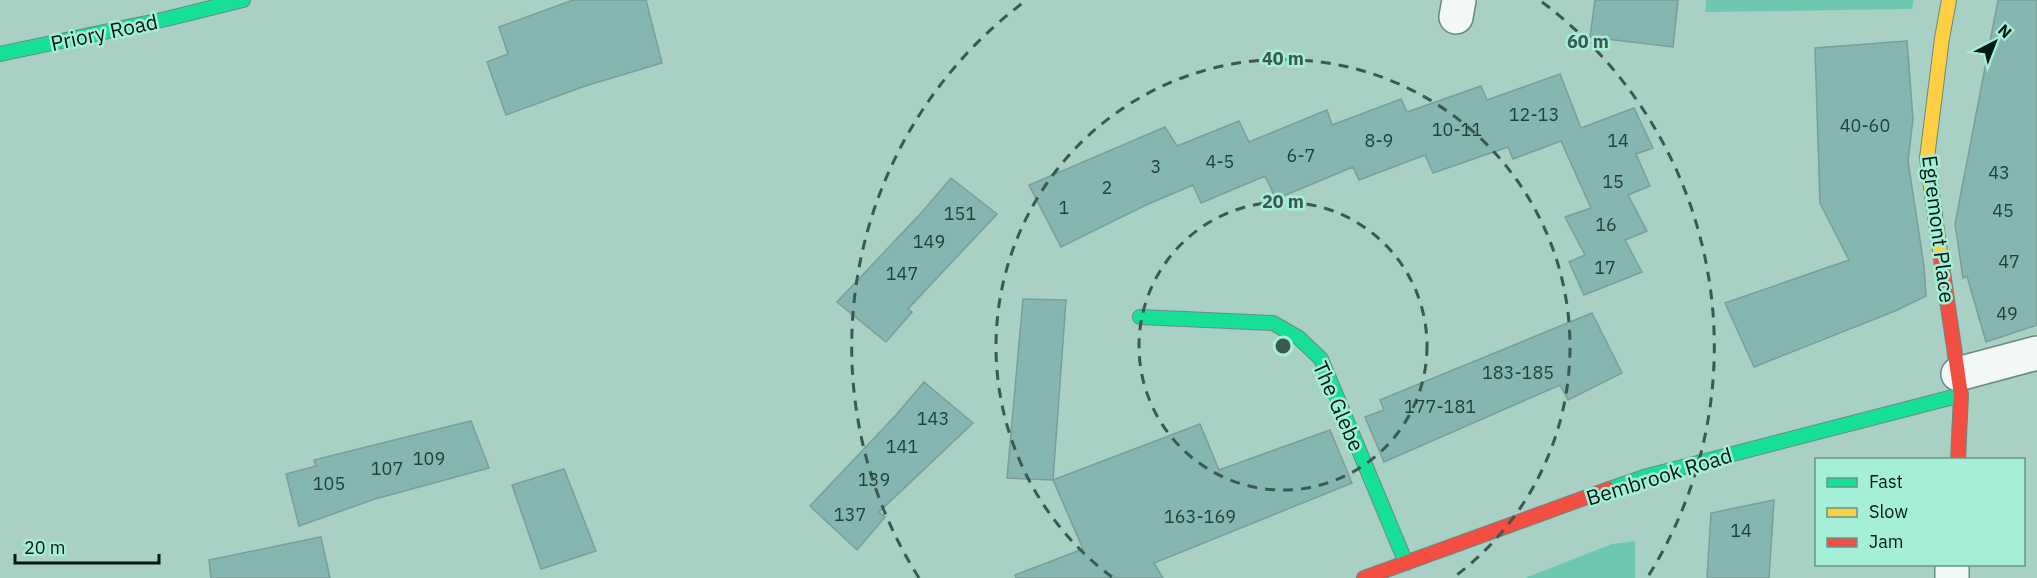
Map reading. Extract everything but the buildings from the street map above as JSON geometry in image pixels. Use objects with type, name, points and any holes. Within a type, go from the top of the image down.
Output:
[{"type":"street","name":"Priory Road","points":[[0,54],[166,19],[243,0]]},
{"type":"street","name":"Egremont Place","points":[[1949,0],[1927,158],[1960,385],[1958,458]]},
{"type":"street","name":"The Glebe","points":[[1140,317],[1273,323],[1299,338],[1321,359],[1406,563]]},
{"type":"street","points":[[1960,385],[2037,353]]},
{"type":"street","name":"Bembrook Road","points":[[1364,578],[1644,477],[1960,385]]},
{"type":"green space","points":[[1706,0],[1914,0],[1912,9],[1705,12]]},
{"type":"green space","points":[[1635,541],[1635,578],[1525,578],[1612,544]]},
{"type":"traffic: fast","points":[[0,54],[166,19],[243,0]]},
{"type":"traffic: fast","points":[[1140,317],[1273,323],[1299,338],[1321,359],[1406,563]]},
{"type":"traffic: fast","points":[[1609,489],[1644,477],[1961,395]]},
{"type":"traffic: slow","points":[[1941,259],[1927,158],[1949,0]]},
{"type":"traffic: jam","points":[[1941,259],[1961,395],[1958,458]]},
{"type":"traffic: jam","points":[[1364,578],[1609,489]]}]
